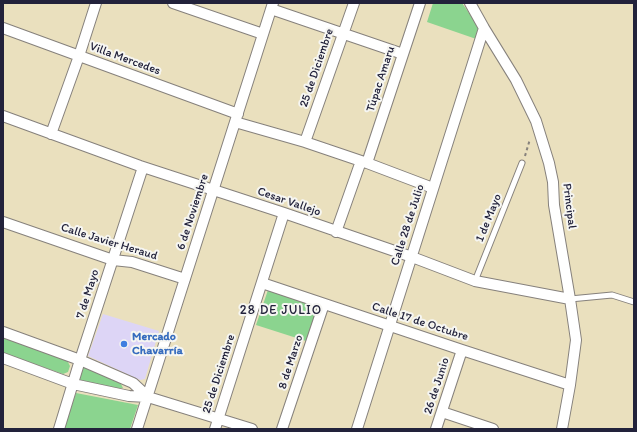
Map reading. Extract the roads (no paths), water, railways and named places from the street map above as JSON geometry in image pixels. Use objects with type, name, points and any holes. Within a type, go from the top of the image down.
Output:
[{"type":"street","points":[[51,134],[96,3]]},
{"type":"street","points":[[173,3],[263,34]]},
{"type":"street","name":"25 de Diciembre","points":[[305,142],[354,3]]},
{"type":"street","name":"Túpac Amaru","points":[[336,232],[364,162],[420,3]]},
{"type":"street","name":"Principal","points":[[470,3],[516,80],[536,121],[549,163],[553,182],[554,205],[576,340],[562,429]]},
{"type":"street","points":[[272,6],[343,34],[403,54]]},
{"type":"street","name":"6 de Noviembre","points":[[137,429],[272,6]]},
{"type":"street","name":"Villa Mercedes","points":[[3,28],[79,56],[236,118],[364,162],[433,188]]},
{"type":"street","name":"Calle 28 de Julio","points":[[357,429],[484,28]]},
{"type":"street","name":"Cesar Vallejo","points":[[3,116],[143,167],[412,257],[475,281],[570,299]]},
{"type":"street","name":"7 de Mayo","points":[[59,429],[143,167]]},
{"type":"street","name":"25 de Diciembre","points":[[216,429],[284,214]]},
{"type":"street","name":"Calle Javier Heraud","points":[[3,222],[113,260],[132,262],[185,279]]},
{"type":"street","name":"Calle 17 de Octubre","points":[[262,283],[570,385]]},
{"type":"street","name":"8 de Marzo","points":[[282,429],[324,304]]},
{"type":"street","points":[[3,332],[80,360],[133,383],[148,397]]},
{"type":"street","name":"26 de Junio","points":[[436,429],[462,350]]},
{"type":"street","points":[[3,358],[73,384],[129,396],[148,397],[252,429]]},
{"type":"street","points":[[442,412],[493,429]]},
{"type":"lane","name":"1 de Mayo","points":[[475,281],[522,164]]},
{"type":"lane","points":[[570,299],[612,295],[634,302]]},
{"type":"place","name":"Mercado Chavarría","points":[[124,344]]},
{"type":"district","name":"28 DE JULIO","points":[[281,311]]}]
